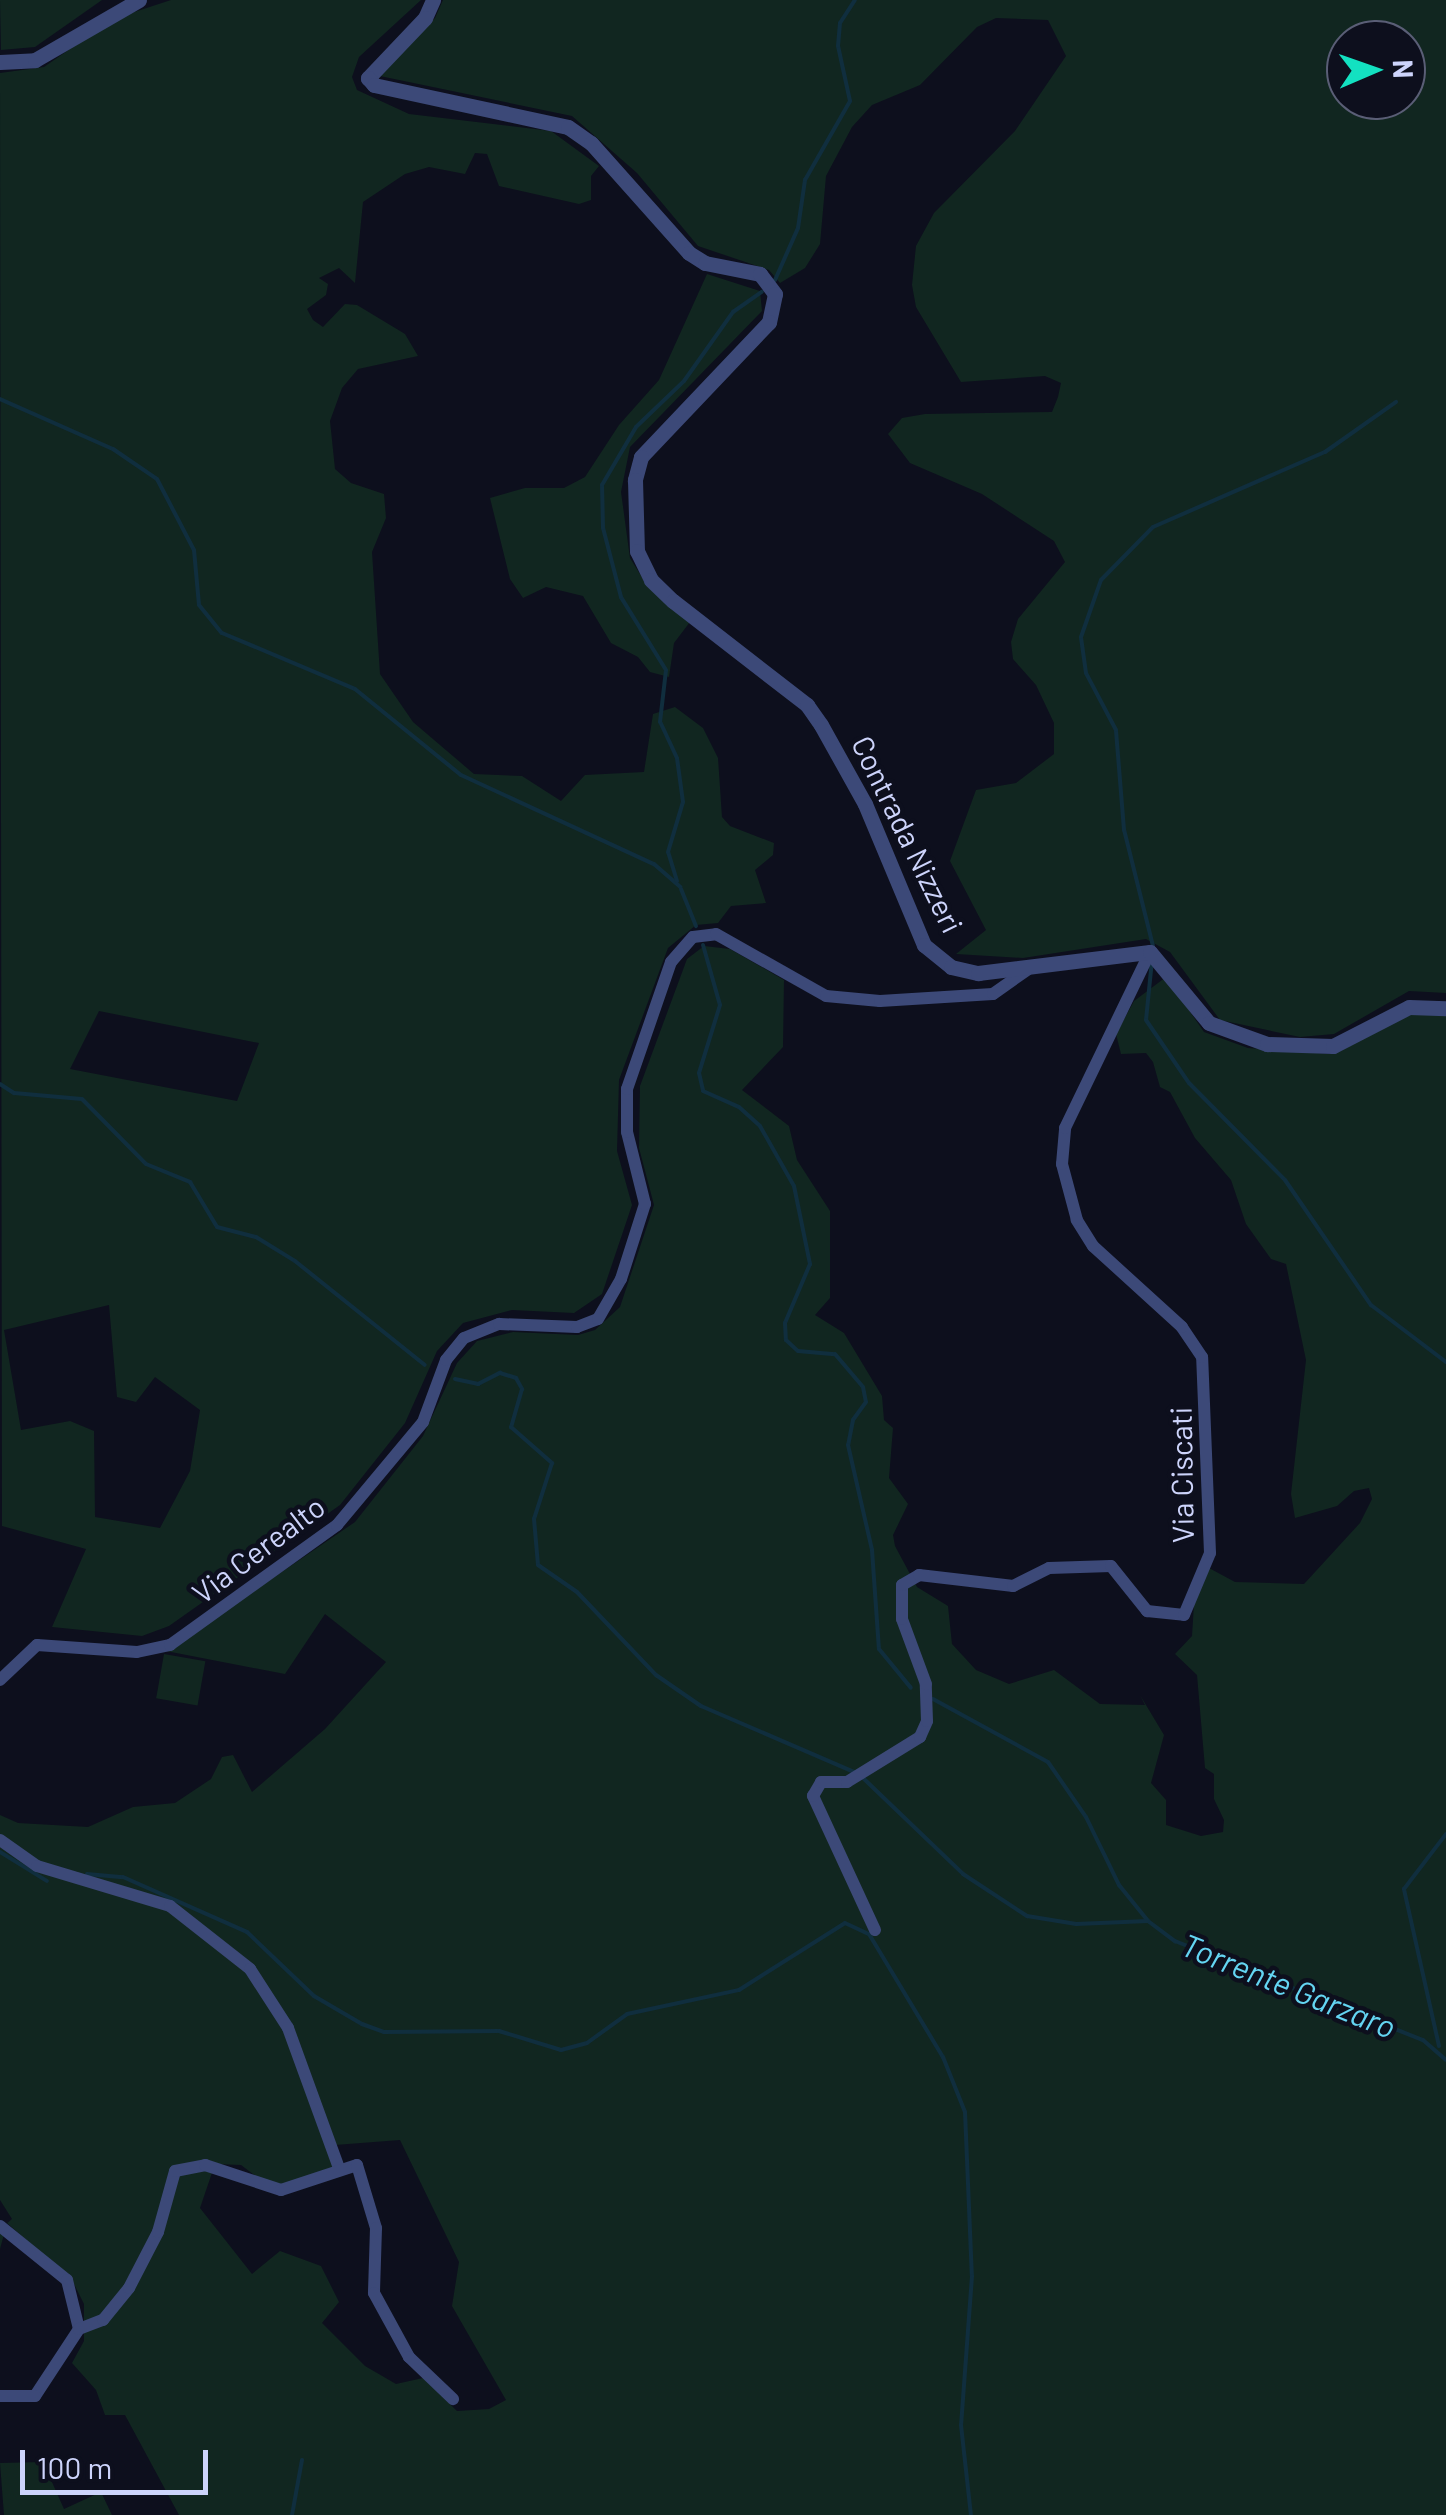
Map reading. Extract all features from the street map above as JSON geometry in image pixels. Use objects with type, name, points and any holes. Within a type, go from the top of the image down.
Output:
[{"type":"street","points":[[0,62],[35,60],[139,0]]},
{"type":"street","name":"Contrada Nizzeri","points":[[433,0],[425,18],[368,78],[374,85],[568,127],[592,143],[690,253],[767,279],[775,294],[773,314],[642,456],[634,512],[641,565],[673,601],[806,705],[822,724],[866,804],[924,945],[951,967],[1026,970],[1152,955]]},
{"type":"street","name":"Via Cerealto","points":[[0,1680],[37,1646],[137,1652],[170,1645],[337,1525],[422,1422],[446,1360],[464,1338],[499,1324],[577,1328],[598,1320],[621,1279],[645,1204],[627,1132],[627,1089],[671,962],[693,937],[716,934],[826,996],[880,1001],[993,994],[1026,970]]},
{"type":"street","points":[[1152,955],[1209,1024],[1268,1044],[1333,1046],[1409,1007],[1446,1008]]},
{"type":"street","name":"Via Ciscati","points":[[875,1930],[813,1796],[821,1782],[847,1782],[920,1736],[927,1721],[926,1684],[902,1620],[902,1585],[919,1575],[1014,1586],[1049,1568],[1111,1566],[1148,1611],[1184,1615],[1210,1553],[1202,1357],[1182,1327],[1093,1246],[1077,1220],[1062,1164],[1065,1128],[1152,955]]},
{"type":"street","points":[[0,1840],[37,1866],[170,1906],[250,1970],[288,2028],[339,2168]]},
{"type":"street","points":[[0,2396],[34,2396],[80,2328],[104,2320],[129,2288],[158,2232],[174,2172],[205,2165],[280,2190],[339,2168],[358,2166],[376,2228],[374,2293],[409,2356],[453,2399]]},
{"type":"street","points":[[0,2226],[66,2280],[80,2328]]},
{"type":"green space","points":[[0,0],[102,0],[35,47],[1,50]]},
{"type":"green space","points":[[171,0],[421,0],[359,57],[352,77],[357,90],[409,114],[551,131],[599,166],[591,176],[591,200],[579,204],[499,186],[487,154],[475,153],[465,174],[429,167],[405,174],[363,202],[355,283],[339,268],[319,278],[328,284],[326,295],[307,309],[313,320],[323,327],[345,304],[357,305],[405,334],[418,356],[358,369],[342,388],[330,421],[335,469],[351,483],[384,494],[386,518],[372,552],[380,674],[413,722],[474,774],[522,776],[561,801],[585,775],[644,772],[653,714],[675,707],[703,728],[718,758],[722,817],[730,826],[774,843],[773,855],[755,870],[766,903],[731,906],[718,923],[696,925],[668,948],[619,1080],[617,1151],[632,1205],[602,1294],[574,1313],[512,1310],[463,1323],[437,1351],[405,1423],[340,1505],[169,1626],[142,1636],[52,1627],[86,1549],[2,1526],[0,73],[44,67],[113,19]],"holes":[[[99,1011],[259,1043],[237,1101],[70,1069]],[[109,1305],[117,1397],[136,1402],[155,1377],[200,1410],[190,1471],[160,1528],[95,1517],[94,1431],[70,1421],[21,1430],[4,1330]]]},
{"type":"green space","points":[[443,0],[1446,0],[1446,993],[1409,991],[1334,1034],[1300,1037],[1220,1020],[1170,952],[1146,939],[1023,958],[956,954],[986,930],[950,861],[976,790],[1016,783],[1054,754],[1054,723],[1036,685],[1013,659],[1011,642],[1018,619],[1065,562],[1054,541],[982,494],[910,463],[888,434],[902,418],[925,414],[1052,412],[1058,397],[1061,383],[1045,376],[961,382],[916,307],[912,285],[916,246],[934,213],[1015,131],[1066,56],[1048,20],[996,18],[977,27],[920,85],[872,105],[852,127],[826,176],[820,244],[805,268],[780,283],[769,270],[698,246],[637,173],[572,116],[375,75],[435,18]]},
{"type":"green space","points":[[707,274],[760,291],[762,311],[630,447],[621,492],[630,558],[648,587],[690,622],[674,643],[669,677],[650,672],[638,657],[611,643],[583,596],[546,587],[523,598],[510,579],[490,498],[525,488],[564,488],[585,477],[619,425],[659,380]]},
{"type":"green space","points":[[704,946],[730,949],[784,980],[783,1047],[742,1090],[789,1126],[797,1160],[830,1211],[830,1298],[815,1315],[844,1333],[882,1396],[884,1420],[893,1428],[889,1478],[908,1504],[893,1535],[895,1546],[917,1587],[948,1606],[952,1644],[976,1670],[1009,1684],[1054,1670],[1100,1704],[1145,1705],[1140,1695],[1164,1735],[1151,1783],[1166,1800],[1166,1825],[1201,1836],[1223,1832],[1224,1820],[1214,1799],[1214,1774],[1205,1768],[1197,1675],[1175,1654],[1192,1636],[1194,1604],[1209,1568],[1235,1582],[1304,1584],[1360,1523],[1372,1499],[1369,1488],[1354,1491],[1337,1506],[1295,1518],[1291,1494],[1306,1360],[1286,1264],[1271,1259],[1246,1224],[1231,1180],[1195,1138],[1170,1092],[1160,1087],[1153,1062],[1146,1053],[1121,1054],[1116,1034],[1134,1001],[1166,977],[1204,1032],[1248,1048],[1330,1054],[1415,1010],[1446,1010],[1446,2515],[179,2515],[125,2415],[105,2415],[96,2390],[72,2363],[84,2341],[84,2304],[72,2280],[7,2223],[12,2219],[0,2200],[0,1815],[18,1823],[88,1827],[133,1807],[175,1803],[211,1779],[222,1757],[233,1755],[252,1792],[325,1729],[386,1662],[325,1614],[285,1674],[166,1651],[355,1522],[423,1436],[457,1363],[477,1341],[513,1332],[578,1335],[595,1330],[620,1307],[654,1205],[639,1148],[640,1086],[687,959]],"holes":[[[400,2140],[459,2262],[452,2306],[506,2400],[489,2409],[457,2411],[423,2378],[396,2384],[365,2366],[322,2323],[339,2302],[321,2266],[280,2251],[252,2274],[200,2208],[215,2164],[241,2165],[282,2196],[342,2168],[335,2145]]]},
{"type":"green space","points":[[164,1654],[205,1661],[198,1706],[156,1698]]},
{"type":"green space","points":[[7,2223],[0,2249],[0,2229]]},
{"type":"green space","points":[[43,2462],[64,2509],[101,2492],[112,2515],[4,2515],[0,2463]]},
{"type":"waterway","name":"Torrente Garzaro","points":[[775,280],[798,228],[805,180],[850,101],[838,46],[840,23],[855,0]]},
{"type":"waterway","name":"Torrente Garzaro","points":[[677,881],[668,852],[683,802],[677,758],[660,722],[666,670],[621,597],[603,528],[602,485],[636,427],[684,381],[733,312],[762,292]]},
{"type":"waterway","points":[[0,399],[113,449],[157,479],[194,550],[199,605],[222,633],[355,689],[461,775],[654,864],[680,887]]},
{"type":"waterway","points":[[1153,946],[1124,830],[1116,730],[1086,673],[1081,637],[1101,580],[1153,527],[1325,452],[1396,402]]},
{"type":"waterway","name":"Torrente Garzaro","points":[[681,889],[696,926]]},
{"type":"waterway","name":"Torrente Garzaro","points":[[703,945],[720,1005],[699,1073],[703,1091],[739,1107],[760,1126],[794,1186],[810,1264],[785,1323],[786,1340],[798,1351],[835,1354],[863,1387],[866,1402],[853,1420],[848,1445],[872,1550],[879,1649],[911,1688]]},
{"type":"waterway","points":[[1152,960],[1146,1020],[1189,1083],[1285,1180],[1371,1305],[1446,1362]]},
{"type":"waterway","points":[[0,1084],[14,1093],[82,1099],[146,1164],[190,1182],[217,1227],[256,1237],[295,1261],[425,1365]]},
{"type":"waterway","points":[[455,1379],[478,1384],[500,1373],[516,1378],[522,1389],[511,1427],[552,1463],[534,1519],[538,1565],[577,1592],[656,1675],[701,1706],[854,1772]]},
{"type":"waterway","name":"Torrente Garzaro","points":[[933,1699],[1048,1762],[1086,1817],[1119,1885],[1148,1921],[1175,1941],[1423,2040],[1446,2060]]},
{"type":"waterway","points":[[862,1777],[963,1874],[1027,1916],[1076,1924],[1148,1921]]},
{"type":"waterway","points":[[1439,2046],[1404,1889],[1446,1834]]},
{"type":"waterway","points":[[0,1852],[47,1881]]},
{"type":"waterway","points":[[87,1874],[123,1877],[247,1932],[314,1996],[362,2024],[384,2032],[499,2031],[561,2050],[587,2043],[627,2014],[739,1990],[845,1923],[869,1934],[943,2057],[965,2112],[972,2276],[961,2425],[971,2515]]},
{"type":"waterway","points":[[292,2515],[302,2460]]}]
